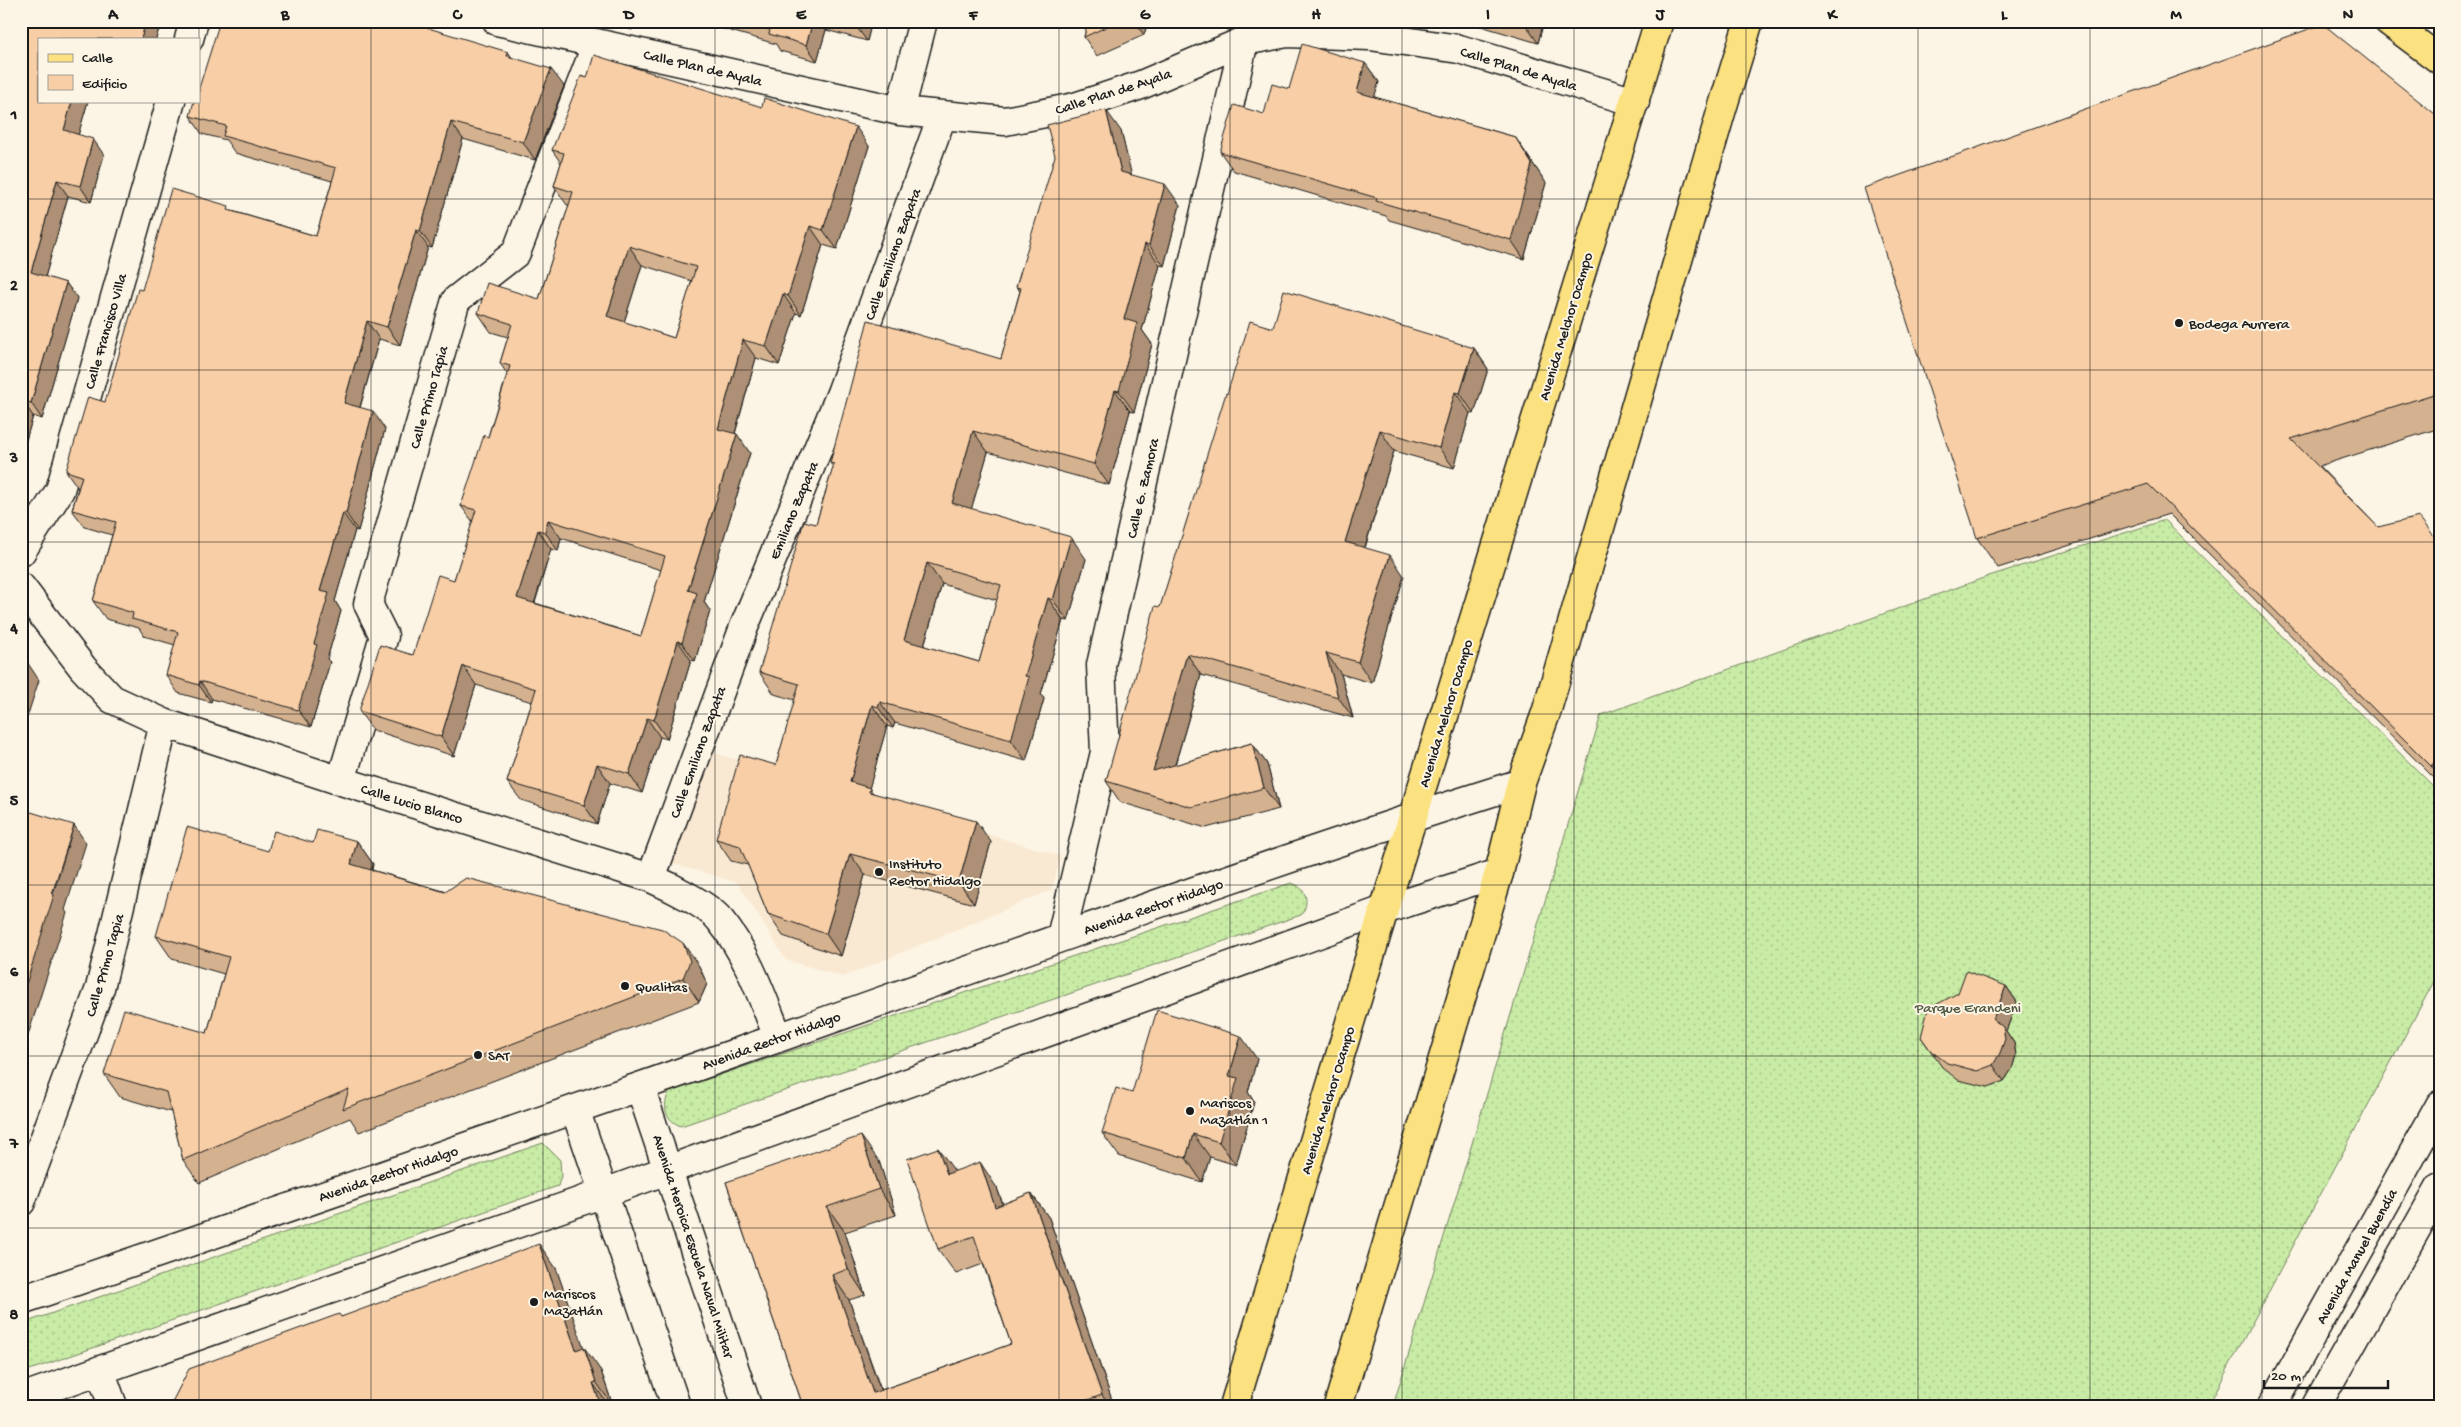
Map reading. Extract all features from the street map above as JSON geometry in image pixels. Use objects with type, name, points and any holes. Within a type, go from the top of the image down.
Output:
[{"type":"main road","name":"Avenida Melchor Ocampo","points":[[1234,1406],[1384,910],[1659,21]]},
{"type":"main road","points":[[1338,1406],[1499,873],[1521,783],[1546,713],[1722,109],[1750,21]]},
{"type":"main road","points":[[2388,21],[2440,60]]},
{"type":"street","points":[[188,38],[194,21]]},
{"type":"street","points":[[900,111],[923,21]]},
{"type":"street","name":"Calle Plan de Ayala","points":[[508,22],[900,111],[942,116],[1005,120],[1074,107],[1141,85],[1244,41],[1287,33],[1370,36],[1458,49],[1635,102]]},
{"type":"street","name":"Calle G. Zamora","points":[[1061,937],[1105,752],[1101,665],[1244,41]]},
{"type":"street","name":"Calle Primo Tapia","points":[[340,781],[384,636],[368,604],[456,300],[516,253],[597,43]]},
{"type":"street","name":"Calle Francisco Villa","points":[[21,552],[60,490],[171,102]]},
{"type":"street","name":"Calle Emiliano Zapata","points":[[841,393],[942,116]]},
{"type":"street","name":"Emiliano Zapata","points":[[744,627],[841,393]]},
{"type":"street","name":"Calle Lucio Blanco","points":[[21,587],[83,668],[112,700],[164,723],[340,781],[651,878],[675,888],[719,918],[749,966],[778,1037]]},
{"type":"street","name":"Calle Emiliano Zapata","points":[[651,878],[744,627]]},
{"type":"street","name":"Calle Primo Tapia","points":[[21,1202],[100,988],[164,723]]},
{"type":"street","name":"Avenida Rector Hidalgo","points":[[21,1300],[640,1087],[1061,937],[1413,817],[1521,783]]},
{"type":"street","points":[[21,1398],[604,1193],[1384,910],[1499,873]]},
{"type":"street","name":"Avenida Heroica Escuela Naval Militar","points":[[640,1087],[670,1168],[747,1406]]},
{"type":"street","name":"Avenida Manuel Buendía","points":[[2272,1406],[2440,1106]]},
{"type":"street","points":[[575,1109],[676,1406]]},
{"type":"street","points":[[2316,1406],[2440,1187]]},
{"type":"street","points":[[100,1370],[113,1406]]},
{"type":"shaded area","name":"Instituto Rector Hidalgo","points":[[701,749],[1061,856],[1052,890],[843,977],[786,960],[738,883],[666,861]]},
{"type":"green space","name":"Parque Erandeni","points":[[2165,520],[2440,793],[2440,970],[2208,1406],[1393,1406],[1601,715],[1989,576]]},
{"type":"green space","points":[[1291,883],[1301,888],[1304,892],[1306,901],[1301,915],[681,1126],[671,1120],[666,1112],[669,1092]]},
{"type":"green space","points":[[543,1143],[560,1160],[561,1176],[558,1186],[21,1373],[21,1324]]},
{"type":"building","points":[[21,21],[146,21],[141,38],[38,38],[38,102],[72,102],[64,130],[93,139],[80,186],[57,180],[31,272],[66,283],[31,403],[22,400],[21,402]]},
{"type":"building","points":[[220,21],[405,21],[508,52],[507,56],[551,69],[523,142],[451,122],[420,231],[416,230],[387,327],[367,321],[344,403],[373,411],[346,513],[343,513],[320,591],[329,593],[314,644],[317,645],[298,710],[200,681],[199,685],[166,675],[178,632],[132,619],[133,613],[93,601],[116,522],[72,510],[82,476],[66,471],[88,397],[105,402],[138,289],[142,290],[171,189],[229,206],[228,210],[316,236],[336,168],[223,136],[226,126],[190,116],[194,102],[200,102],[200,85]]},
{"type":"building","points":[[740,21],[813,21],[806,45],[769,34],[770,30]]},
{"type":"building","points":[[841,21],[856,21],[855,25]]},
{"type":"building","points":[[1088,21],[1119,21],[1084,37]]},
{"type":"building","name":"Bodega Aurrera","points":[[2323,24],[2440,118],[2440,392],[2291,439],[2378,527],[2419,517],[2438,541],[2440,536],[2440,756],[2431,766],[2148,484],[1977,538],[1864,188]]},
{"type":"building","points":[[1302,44],[1365,63],[1357,92],[1515,137],[1532,164],[1511,240],[1376,201],[1377,198],[1220,152],[1234,105],[1264,114],[1272,84],[1289,89]]},
{"type":"building","points":[[594,55],[762,107],[764,98],[856,127],[823,230],[810,226],[788,296],[783,294],[766,346],[743,340],[718,429],[737,434],[688,590],[697,593],[682,643],[678,641],[654,720],[647,718],[629,774],[597,764],[584,805],[507,782],[536,689],[463,666],[441,737],[359,711],[380,645],[413,655],[438,575],[454,580],[476,510],[461,506],[484,435],[488,437],[510,366],[500,363],[512,324],[478,313],[487,283],[539,299],[573,192],[554,186],[564,153],[552,150],[581,76],[587,78]],"holes":[[[629,246],[696,267],[674,338],[607,316]],[[548,520],[665,556],[641,636],[517,598],[538,530],[545,532]]]},
{"type":"building","points":[[1106,110],[1121,172],[1165,184],[1149,245],[1145,244],[1124,319],[1137,323],[1119,391],[1115,390],[1094,464],[973,431],[952,503],[1071,537],[1053,600],[1048,598],[1025,676],[1029,677],[1011,740],[880,702],[878,707],[872,705],[850,782],[870,788],[869,792],[976,821],[959,882],[850,854],[826,934],[768,914],[740,846],[716,839],[740,755],[776,765],[799,684],[759,672],[804,521],[816,524],[834,464],[830,463],[868,320],[1001,359],[1021,288],[1016,287],[1055,156],[1047,125]],"holes":[[[927,563],[1001,585],[979,662],[904,640]]]},
{"type":"building","points":[[1284,290],[1474,348],[1460,393],[1455,392],[1439,448],[1380,430],[1345,542],[1390,555],[1358,662],[1326,653],[1338,697],[1187,654],[1153,771],[1252,743],[1264,788],[1191,807],[1106,781],[1155,606],[1160,607],[1250,321],[1273,328]]},
{"type":"building","points":[[21,655],[24,660],[21,670]]},
{"type":"building","points":[[21,809],[74,825],[21,1000]]},
{"type":"building","points":[[187,827],[268,851],[274,831],[313,843],[317,830],[357,841],[351,864],[445,892],[466,878],[662,929],[683,943],[690,961],[683,978],[343,1109],[349,1089],[183,1160],[166,1092],[104,1074],[124,1009],[207,1033],[229,957],[156,936]]},
{"type":"building","points":[[1966,971],[2006,986],[1993,1019],[2003,1027],[2005,1039],[1993,1065],[1977,1071],[1947,1063],[1931,1051],[1921,1037],[1928,1009],[1958,993]]},
{"type":"building","points":[[1157,1010],[1241,1036],[1229,1076],[1238,1078],[1219,1142],[1193,1134],[1186,1158],[1102,1133],[1116,1088],[1132,1093]]},
{"type":"building","points":[[861,1136],[879,1189],[827,1207],[848,1269],[832,1275],[873,1393],[1011,1344],[974,1236],[938,1249],[907,1159],[938,1148],[947,1174],[980,1162],[995,1207],[1031,1193],[1102,1395],[1070,1406],[803,1406],[726,1182]]},
{"type":"building","points":[[539,1244],[576,1350],[584,1347],[596,1382],[593,1383],[601,1406],[173,1406],[172,1402],[189,1369],[339,1314],[341,1317]]},
{"type":"place","name":"Bodega Aurrera","points":[[2179,323]]},
{"type":"place","name":"Instituto Rector Hidalgo","points":[[879,872]]},
{"type":"place","name":"Qualitas","points":[[625,986]]},
{"type":"place","name":"SAT","points":[[478,1055]]},
{"type":"place","name":"Mariscos Mazatlán 1","points":[[1190,1111]]},
{"type":"place","name":"Mariscos Mazatlán","points":[[534,1302]]}]
